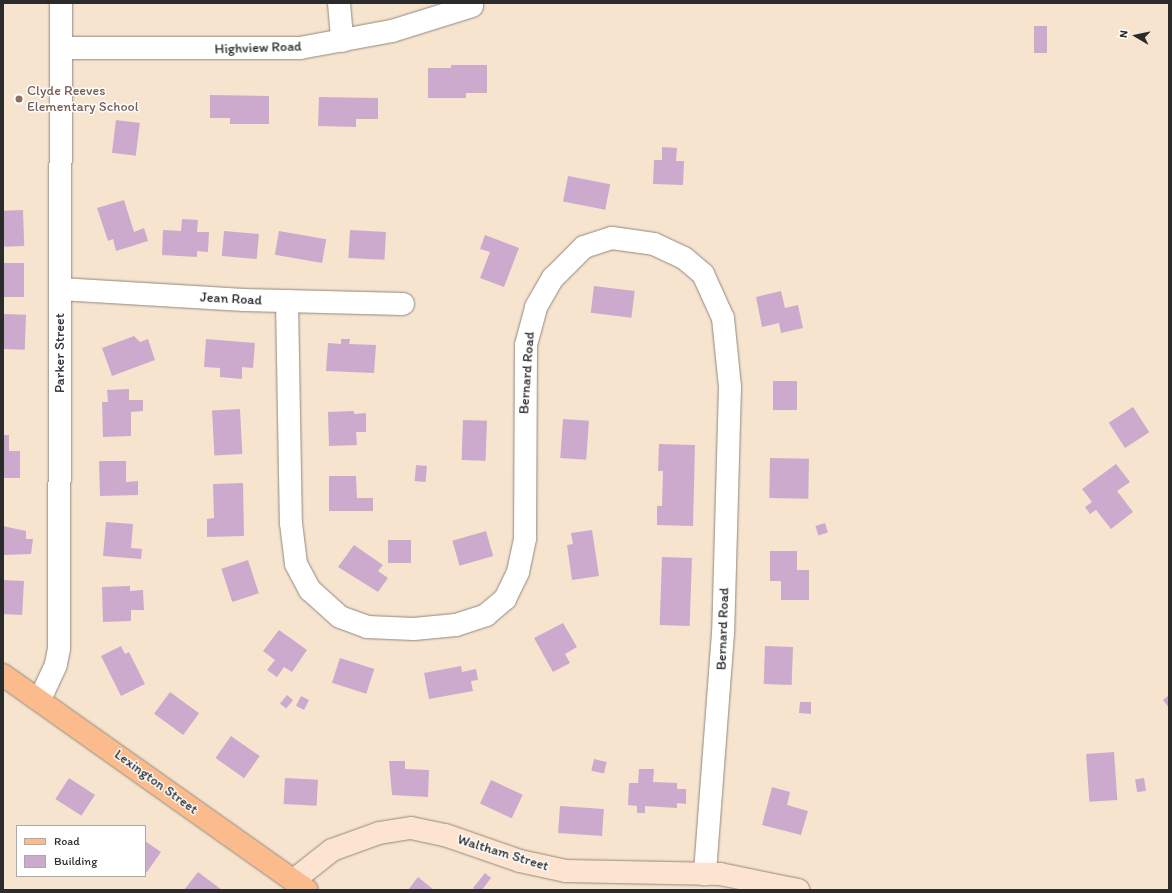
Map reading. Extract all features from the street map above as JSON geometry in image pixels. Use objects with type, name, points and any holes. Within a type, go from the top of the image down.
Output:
[{"type":"main road","name":"Lexington Street","points":[[3,675],[40,699],[301,885]]},
{"type":"street","name":"Parker Street","points":[[40,699],[56,664],[59,648],[60,289],[63,48],[61,3]]},
{"type":"street","points":[[339,3],[342,41]]},
{"type":"street","name":"Highview Road","points":[[63,48],[276,50],[342,41],[411,26],[472,6]]},
{"type":"street","name":"Bernard Road","points":[[287,301],[291,523],[296,564],[310,590],[340,616],[368,627],[414,629],[456,625],[486,614],[505,599],[518,572],[525,538],[526,345],[536,307],[552,278],[584,247],[612,238],[654,244],[684,258],[703,274],[723,318],[730,387],[723,640],[705,874]]},
{"type":"street","name":"Jean Road","points":[[60,289],[287,301],[403,304]]},
{"type":"street","name":"Waltham Street","points":[[301,885],[332,850],[379,833],[411,828],[445,835],[520,862],[566,871],[705,874],[755,879],[798,890]]},
{"type":"building","points":[[1034,26],[1047,26],[1047,53],[1034,53]]},
{"type":"building","points":[[451,65],[487,65],[487,93],[466,93],[466,98],[428,98],[428,68],[451,68]]},
{"type":"building","points":[[210,95],[269,96],[269,124],[230,124],[230,118],[210,118]]},
{"type":"building","points":[[319,97],[378,98],[378,119],[356,119],[356,127],[318,126]]},
{"type":"building","points":[[116,120],[140,123],[136,156],[112,153]]},
{"type":"building","points":[[662,147],[677,148],[676,161],[684,161],[683,185],[653,184],[654,160],[662,160]]},
{"type":"building","points":[[568,176],[610,184],[605,210],[563,202]]},
{"type":"building","points":[[124,200],[134,232],[144,228],[148,241],[116,251],[113,239],[108,241],[97,208]]},
{"type":"building","points":[[23,210],[24,246],[4,247],[3,211]]},
{"type":"building","points":[[182,219],[198,220],[197,232],[209,232],[208,252],[197,251],[197,257],[162,255],[163,230],[181,231]]},
{"type":"building","points":[[350,230],[386,232],[384,260],[349,258]]},
{"type":"building","points":[[224,231],[259,234],[257,259],[222,256]]},
{"type":"building","points":[[279,231],[326,239],[322,263],[275,255]]},
{"type":"building","points":[[485,235],[519,248],[504,287],[480,278],[490,252],[480,249]]},
{"type":"building","points":[[3,263],[24,263],[24,297],[3,297]]},
{"type":"building","points":[[594,286],[635,291],[631,318],[591,313]]},
{"type":"building","points":[[781,291],[785,308],[798,305],[803,328],[781,333],[779,323],[762,327],[756,297]]},
{"type":"building","points":[[3,314],[26,315],[25,350],[3,349]]},
{"type":"building","points":[[134,336],[140,342],[148,339],[155,360],[112,376],[102,348]]},
{"type":"building","points":[[206,339],[255,343],[253,368],[242,367],[242,379],[220,377],[220,368],[204,367]]},
{"type":"building","points":[[341,339],[350,339],[349,344],[376,345],[374,373],[326,371],[328,343],[341,344]]},
{"type":"building","points":[[773,381],[797,381],[797,410],[773,410]]},
{"type":"building","points":[[129,389],[129,400],[143,400],[143,411],[131,412],[131,436],[103,437],[102,402],[108,402],[107,390]]},
{"type":"building","points":[[1133,407],[1149,432],[1125,448],[1109,423]]},
{"type":"building","points":[[240,409],[242,454],[214,455],[212,410]]},
{"type":"building","points":[[354,411],[354,414],[366,413],[366,432],[356,432],[357,445],[329,446],[328,412]]},
{"type":"building","points":[[563,419],[589,421],[586,460],[560,458]]},
{"type":"building","points":[[463,420],[487,421],[486,461],[462,460]]},
{"type":"building","points":[[3,435],[9,435],[9,451],[20,451],[20,478],[3,478]]},
{"type":"building","points":[[659,444],[695,445],[693,526],[657,525],[657,506],[662,506],[663,471],[658,471]]},
{"type":"building","points":[[770,458],[809,459],[808,499],[769,498]]},
{"type":"building","points":[[99,461],[126,461],[126,482],[138,481],[138,495],[100,496]]},
{"type":"building","points":[[1116,464],[1130,482],[1117,491],[1133,512],[1111,529],[1096,510],[1090,514],[1085,507],[1092,502],[1082,489]]},
{"type":"building","points":[[416,465],[427,466],[426,482],[415,481]]},
{"type":"building","points":[[329,476],[356,476],[357,498],[373,498],[373,511],[329,511]]},
{"type":"building","points":[[243,483],[244,536],[207,537],[207,519],[214,518],[213,484]]},
{"type":"building","points":[[106,522],[133,524],[131,548],[142,549],[141,559],[103,556]]},
{"type":"building","points":[[825,523],[828,533],[818,535],[815,526]]},
{"type":"building","points":[[3,526],[26,531],[26,539],[33,539],[31,554],[3,555]]},
{"type":"building","points":[[592,530],[599,576],[572,580],[567,545],[573,544],[571,533]]},
{"type":"building","points":[[486,531],[493,556],[460,566],[452,541]]},
{"type":"building","points":[[388,540],[411,540],[411,563],[388,563]]},
{"type":"building","points":[[354,545],[383,565],[378,571],[388,578],[378,592],[338,567]]},
{"type":"building","points":[[770,551],[797,551],[797,570],[809,570],[809,600],[781,600],[781,581],[770,581]]},
{"type":"building","points":[[662,557],[692,558],[690,626],[660,625]]},
{"type":"building","points":[[248,560],[259,593],[232,602],[221,569]]},
{"type":"building","points":[[3,580],[24,581],[22,615],[3,614]]},
{"type":"building","points":[[130,586],[130,591],[143,590],[144,610],[131,610],[131,621],[103,622],[102,587]]},
{"type":"building","points":[[563,623],[577,647],[565,654],[570,663],[553,672],[534,638]]},
{"type":"building","points":[[279,630],[307,650],[292,672],[284,667],[277,677],[267,670],[275,660],[263,651]]},
{"type":"building","points":[[121,646],[125,654],[129,652],[145,684],[121,696],[101,656]]},
{"type":"building","points":[[765,646],[793,647],[792,685],[764,684]]},
{"type":"building","points":[[340,658],[374,669],[366,694],[332,683]]},
{"type":"building","points":[[461,666],[462,672],[476,669],[478,680],[471,681],[473,691],[429,699],[424,673]]},
{"type":"building","points":[[170,692],[199,713],[183,735],[154,714]]},
{"type":"building","points":[[287,695],[293,700],[286,709],[280,703]]},
{"type":"building","points":[[1169,695],[1169,708],[1163,700]]},
{"type":"building","points":[[301,696],[309,700],[304,710],[296,706]]},
{"type":"building","points":[[800,702],[811,702],[811,714],[799,713]]},
{"type":"building","points":[[231,736],[260,756],[244,778],[216,758]]},
{"type":"building","points":[[1114,752],[1117,800],[1089,802],[1086,754]]},
{"type":"building","points":[[594,759],[607,762],[604,774],[591,771]]},
{"type":"building","points":[[389,761],[405,761],[405,769],[429,770],[428,797],[392,795]]},
{"type":"building","points":[[639,769],[654,769],[653,782],[677,783],[677,789],[686,789],[686,804],[677,803],[677,808],[645,806],[645,813],[637,813],[637,806],[628,805],[629,783],[638,783]]},
{"type":"building","points":[[69,778],[95,795],[81,816],[55,799]]},
{"type":"building","points":[[285,778],[318,780],[317,806],[284,804]]},
{"type":"building","points":[[1144,778],[1146,791],[1137,792],[1135,779]]},
{"type":"building","points":[[491,780],[523,795],[512,818],[480,804]]},
{"type":"building","points":[[772,787],[790,792],[787,805],[808,811],[801,835],[762,825]]},
{"type":"building","points":[[560,806],[604,809],[602,836],[558,833]]},
{"type":"building","points":[[146,842],[161,852],[146,872]]},
{"type":"building","points":[[198,872],[222,890],[184,890]]},
{"type":"building","points":[[485,873],[491,878],[482,890],[476,890],[473,888]]},
{"type":"building","points":[[418,877],[434,890],[408,890]]},
{"type":"place","name":"Clyde Reeves Elementary School","points":[[19,99]]}]
